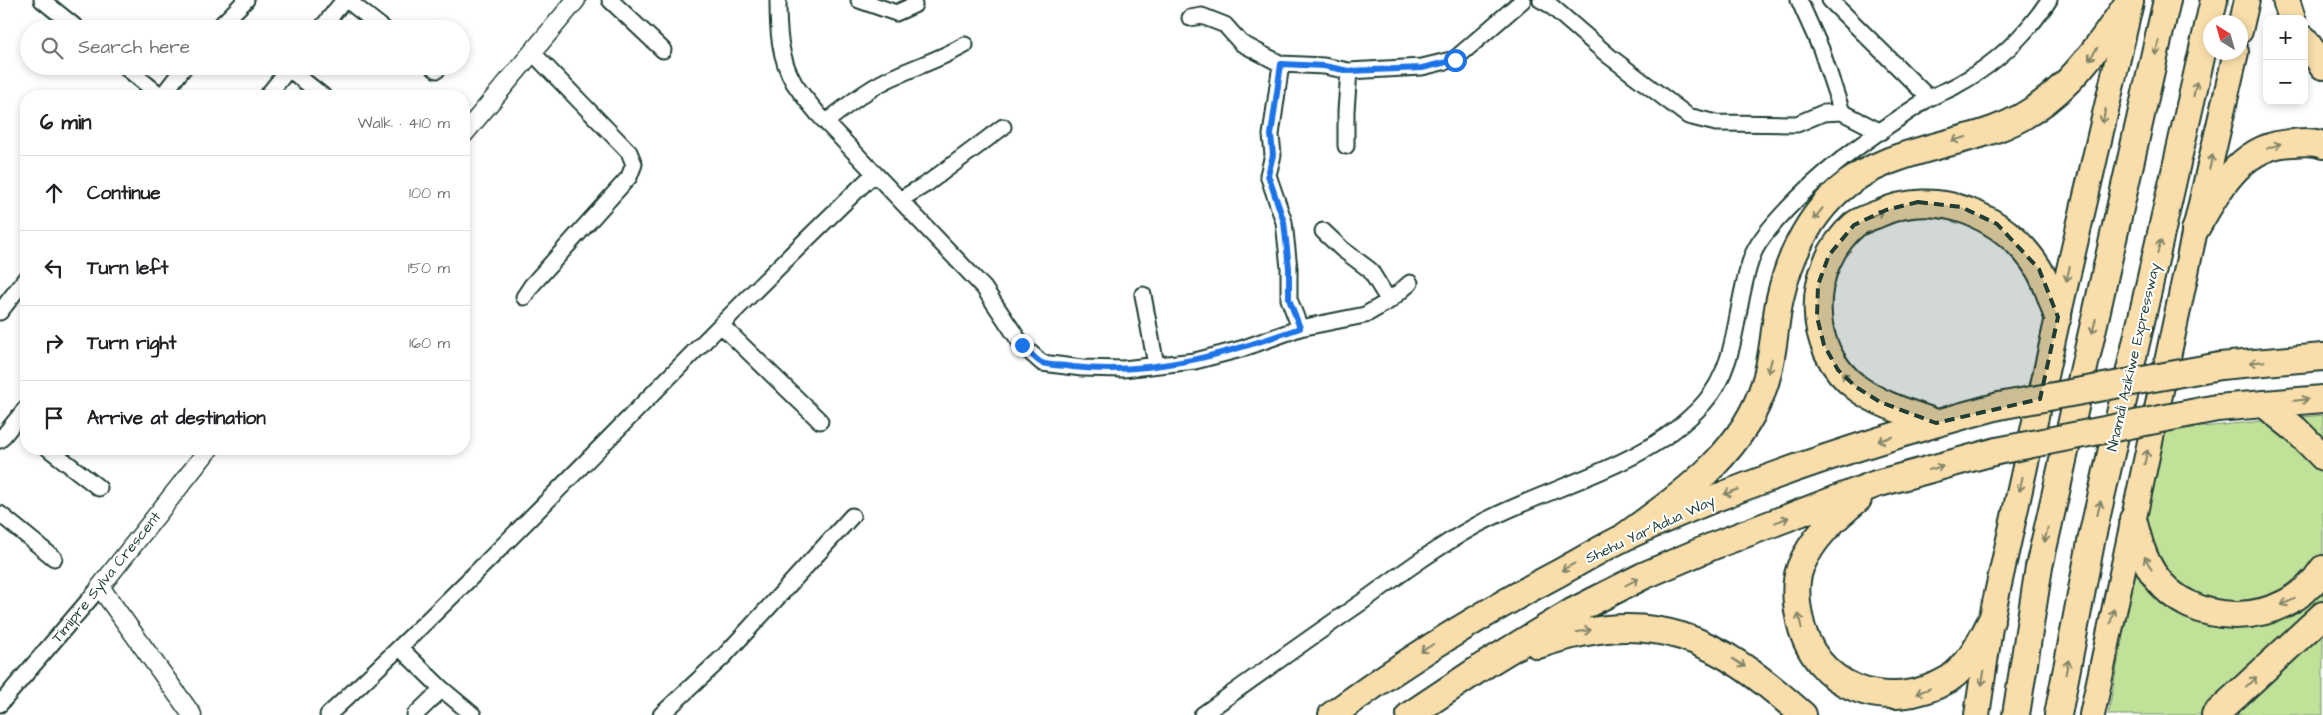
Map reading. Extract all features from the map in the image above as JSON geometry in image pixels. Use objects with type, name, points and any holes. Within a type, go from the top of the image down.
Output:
[{"type":"highway","points":[[1977,715],[1991,621],[2131,0]]},
{"type":"highway","points":[[1624,537],[1695,484],[1728,451],[1765,384],[1775,345],[1780,299],[1791,257],[1815,218],[1837,192],[1864,173],[1911,152],[1994,130],[2036,109],[2063,88],[2089,60],[2131,0]]},
{"type":"highway","points":[[2016,715],[2039,567],[2167,0]]},
{"type":"highway","name":"Nnamdi Azikiwe Expressway","points":[[2058,715],[2092,537],[2214,0]]},
{"type":"highway","points":[[2244,15],[2247,0]]},
{"type":"highway","points":[[2286,0],[2291,15]]},
{"type":"highway","points":[[2308,45],[2323,66]]},
{"type":"highway","points":[[2092,715],[2195,230],[2234,60]]},
{"type":"highway","points":[[2195,230],[2223,183],[2247,158],[2277,143],[2315,142],[2323,145]]},
{"type":"highway","points":[[1936,423],[1880,402],[1856,387],[1838,370],[1824,345],[1817,317],[1818,286],[1829,255],[1854,225],[1886,210],[1918,202],[1960,207],[1997,224],[2019,244],[2039,268],[2058,317]]},
{"type":"highway","name":"Shehu Yar'Adua Way","points":[[1332,715],[1414,657],[1494,607],[1624,537],[1781,473],[1936,423],[1999,406],[2220,366],[2321,355]]},
{"type":"highway","points":[[1410,715],[1488,662],[1572,612],[1643,576],[1714,546],[1876,484],[1996,451],[2217,408],[2323,398]]},
{"type":"highway","points":[[2264,404],[2295,429],[2323,457]]},
{"type":"highway","points":[[1876,484],[1829,523],[1812,545],[1800,569],[1796,600],[1801,628],[1814,659],[1835,680],[1864,695],[1893,698],[1921,694],[1949,679],[1971,659],[1991,621]]},
{"type":"highway","points":[[2133,519],[2141,550],[2153,574],[2173,594],[2202,611],[2232,616],[2263,613],[2296,598],[2323,569]]},
{"type":"highway","points":[[2215,715],[2323,615]]},
{"type":"highway","points":[[1488,662],[1572,633],[1606,628],[1639,628],[1662,631],[1698,641],[1727,655],[1756,674],[1803,715]]},
{"type":"street","points":[[42,0],[67,20]]},
{"type":"street","points":[[226,20],[246,0]]},
{"type":"street","points":[[329,20],[346,0],[372,20]]},
{"type":"street","points":[[470,127],[576,0]]},
{"type":"street","points":[[610,0],[662,50]]},
{"type":"street","points":[[778,0],[780,43],[784,60],[794,84],[874,174],[902,199],[984,288],[1022,345],[1042,363],[1082,368],[1123,369],[1195,361],[1300,328],[1365,315],[1389,301],[1410,283]]},
{"type":"street","points":[[859,0],[896,13],[914,5]]},
{"type":"street","points":[[1190,18],[1202,16],[1225,25],[1242,43],[1281,64],[1324,66],[1349,71],[1422,68],[1455,60],[1523,0]]},
{"type":"street","points":[[1541,0],[1550,5],[1609,56],[1688,116],[1716,123],[1797,124],[1823,113],[1842,112],[1881,132]]},
{"type":"street","points":[[1799,0],[1821,49],[1842,112]]},
{"type":"street","points":[[1830,0],[1929,98]]},
{"type":"street","points":[[1202,715],[1400,574],[1477,525],[1554,489],[1621,462],[1663,441],[1703,404],[1724,368],[1736,332],[1752,254],[1796,199],[1848,154],[1929,98],[1955,86],[1991,64],[2020,36],[2050,0]]},
{"type":"street","points":[[826,122],[862,94],[896,75],[948,55],[965,45]]},
{"type":"street","points":[[524,297],[532,285],[629,177],[634,164],[629,152],[532,52]]},
{"type":"street","points":[[1281,64],[1271,135],[1273,155],[1268,175],[1284,222],[1289,268],[1289,299],[1300,328]]},
{"type":"street","points":[[1346,146],[1349,71]]},
{"type":"street","points":[[135,75],[154,90]]},
{"type":"street","points":[[167,90],[178,75]]},
{"type":"street","points":[[272,90],[284,75]]},
{"type":"street","points":[[298,75],[315,90]]},
{"type":"street","points":[[902,199],[928,183],[1002,128]]},
{"type":"street","points":[[328,715],[400,648],[874,174]]},
{"type":"street","points":[[1323,231],[1342,249],[1370,270],[1389,301]]},
{"type":"street","points":[[0,312],[20,286]]},
{"type":"street","points":[[1143,295],[1156,365]]},
{"type":"street","points":[[721,325],[820,421]]},
{"type":"street","points":[[0,440],[20,427]]},
{"type":"street","points":[[57,455],[100,488]]},
{"type":"street","name":"Timipre Sylva Crescent","points":[[0,704],[100,587],[204,455]]},
{"type":"street","points":[[0,514],[54,558]]},
{"type":"street","points":[[661,715],[725,655],[852,516]]},
{"type":"street","points":[[100,587],[192,715]]},
{"type":"street","points":[[400,648],[442,689],[473,715]]},
{"type":"street","points":[[415,715],[442,689]]},
{"type":"highlighted area","points":[[1918,202],[1961,207],[1997,224],[2039,269],[2058,317],[2040,399],[1936,423],[1880,402],[1856,387],[1838,370],[1824,345],[1817,317],[1818,285],[1829,255],[1854,225],[1886,210]]},
{"type":"green space","points":[[2323,415],[2323,715],[2108,715],[2161,431]]},
{"type":"route","points":[[1022,345],[1042,363],[1082,368],[1123,369],[1195,361],[1300,328],[1289,299],[1289,268],[1284,222],[1268,175],[1273,155],[1271,135],[1281,64],[1324,66],[1349,71],[1422,68],[1455,60]]}]
